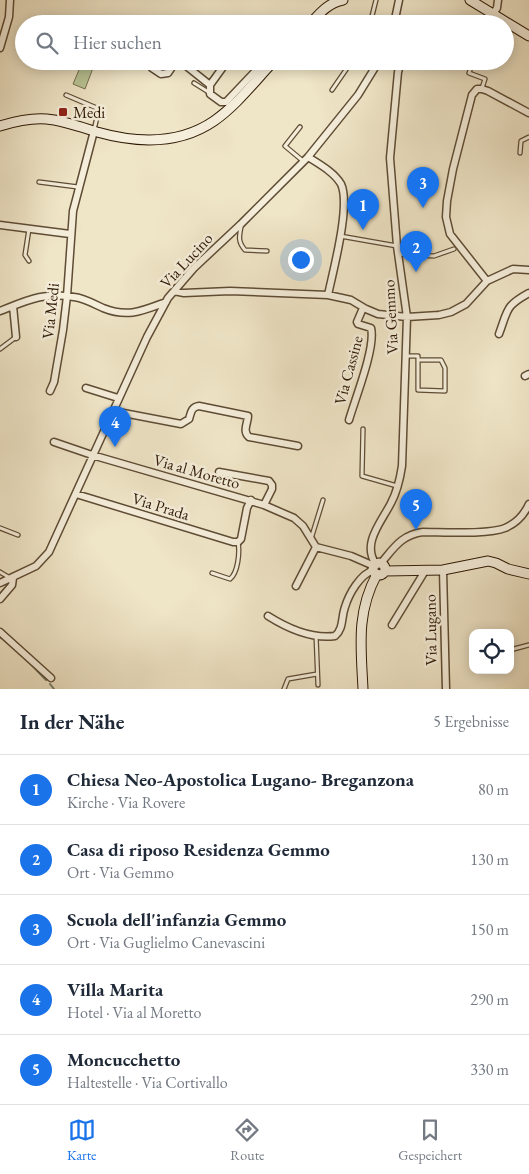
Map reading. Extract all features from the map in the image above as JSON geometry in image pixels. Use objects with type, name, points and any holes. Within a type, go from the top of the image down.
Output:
[{"type":"street","points":[[0,48],[9,18],[10,0]]},
{"type":"street","points":[[318,15],[336,1],[343,0]]},
{"type":"street","points":[[396,15],[399,0]]},
{"type":"street","points":[[470,0],[493,14],[497,8],[498,0]]},
{"type":"street","points":[[514,27],[529,36]]},
{"type":"street","points":[[155,70],[161,74],[168,73],[170,70]]},
{"type":"street","points":[[191,70],[210,85]]},
{"type":"street","points":[[221,70],[210,85],[210,94],[222,102],[226,102],[255,70]]},
{"type":"street","points":[[0,126],[39,118],[59,120],[119,138],[138,141],[179,136],[214,121],[265,70]]},
{"type":"street","name":"Via Lucino","points":[[0,583],[36,566],[49,552],[147,337],[174,291],[194,268],[241,224],[305,159],[358,95],[373,70]]},
{"type":"street","name":"Via Gemmo","points":[[378,568],[371,556],[372,540],[378,524],[392,502],[402,466],[407,317],[397,246],[390,158],[399,70]]},
{"type":"street","points":[[487,281],[450,234],[446,217],[447,201],[460,139],[472,95],[476,89],[482,89],[529,113]]},
{"type":"street","name":"Via Medi","points":[[50,391],[58,359],[67,296],[73,211],[94,131]]},
{"type":"street","points":[[305,159],[332,174],[341,185],[344,200],[340,236],[328,295]]},
{"type":"street","points":[[0,225],[70,234]]},
{"type":"street","points":[[174,291],[184,293],[230,291],[328,295],[351,300],[363,308],[378,314],[407,317],[439,315],[451,312],[466,304],[487,281],[513,269],[529,270]]},
{"type":"street","points":[[499,334],[509,307],[529,293]]},
{"type":"street","points":[[0,311],[30,298],[46,296],[77,297],[119,313],[139,312],[166,302]]},
{"type":"street","points":[[13,306],[16,337]]},
{"type":"street","name":"Via Cassine","points":[[349,420],[372,338],[371,328],[357,322],[363,308]]},
{"type":"street","points":[[86,388],[118,398]]},
{"type":"street","points":[[113,411],[180,424],[189,419],[191,410],[195,406],[199,406],[248,416],[245,431],[250,437],[298,446]]},
{"type":"street","name":"Via al Moretto","points":[[54,442],[92,455],[264,504],[294,518],[303,526],[316,547]]},
{"type":"street","name":"Via al Moretto","points":[[219,472],[269,481],[272,489],[264,504]]},
{"type":"street","name":"Via Prada","points":[[76,494],[238,542]]},
{"type":"street","points":[[238,542],[243,533],[246,508],[251,500]]},
{"type":"street","points":[[363,689],[360,628],[378,568],[394,546],[414,534],[423,532],[488,532],[504,529],[517,522],[529,504]]},
{"type":"street","points":[[296,586],[316,547],[351,556],[378,568]]},
{"type":"street","name":"Via Lugano","points":[[378,568],[425,572],[488,561],[496,562],[508,569],[529,574]]},
{"type":"street","points":[[268,616],[294,630],[316,635],[335,636],[340,632],[344,608],[350,596],[366,574],[378,568]]},
{"type":"street","name":"Via Lugano","points":[[443,570],[446,689]]},
{"type":"street","points":[[392,625],[425,572]]},
{"type":"street","points":[[0,599],[12,585],[12,578]]},
{"type":"street","points":[[0,632],[51,678]]},
{"type":"lane","points":[[372,15],[376,0]]},
{"type":"lane","points":[[332,90],[346,70]]},
{"type":"lane","points":[[470,70],[469,73],[485,79],[482,89]]},
{"type":"lane","points":[[194,83],[210,94]]},
{"type":"lane","points":[[66,95],[99,109],[94,131]]},
{"type":"lane","points":[[300,127],[285,146],[305,159]]},
{"type":"lane","points":[[520,153],[521,141],[529,137]]},
{"type":"lane","points":[[38,182],[78,187]]},
{"type":"lane","points":[[241,224],[240,245],[245,250],[267,251]]},
{"type":"lane","points":[[29,229],[25,255],[29,261]]},
{"type":"lane","points":[[340,236],[397,246]]},
{"type":"lane","points":[[399,254],[434,256],[454,249]]},
{"type":"lane","points":[[0,349],[16,337]]},
{"type":"lane","points":[[406,356],[418,356],[418,360],[418,390],[445,390],[445,368],[441,360],[418,360]]},
{"type":"lane","points":[[363,430],[362,476],[398,486]]},
{"type":"lane","points":[[311,540],[323,500]]},
{"type":"lane","points":[[0,528],[18,535]]},
{"type":"lane","points":[[212,573],[231,578],[234,576],[239,551],[238,542]]},
{"type":"lane","points":[[0,572],[12,578]]},
{"type":"lane","points":[[316,635],[318,685]]},
{"type":"lane","points":[[514,649],[529,645]]},
{"type":"lane","points":[[284,689],[288,679],[317,674]]},
{"type":"green space","points":[[79,70],[92,70],[85,89],[73,84]]},
{"type":"waterway","points":[[0,637],[8,643]]},
{"type":"waterway","points":[[25,658],[46,680]]},
{"type":"waterway","points":[[50,684],[54,689]]},
{"type":"place","name":"Medi","points":[[63,112]]},
{"type":"place","name":"Scuola dell'infanzia Gemmo","points":[[423,208]]},
{"type":"place","name":"Chiesa Neo-Apostolica Lugano- Breganzona","points":[[363,230]]},
{"type":"place","name":"Casa di riposo Residenza Gemmo","points":[[416,272]]},
{"type":"place","name":"Villa Marita","points":[[115,447]]},
{"type":"place","name":"Moncucchetto","points":[[416,530]]}]
